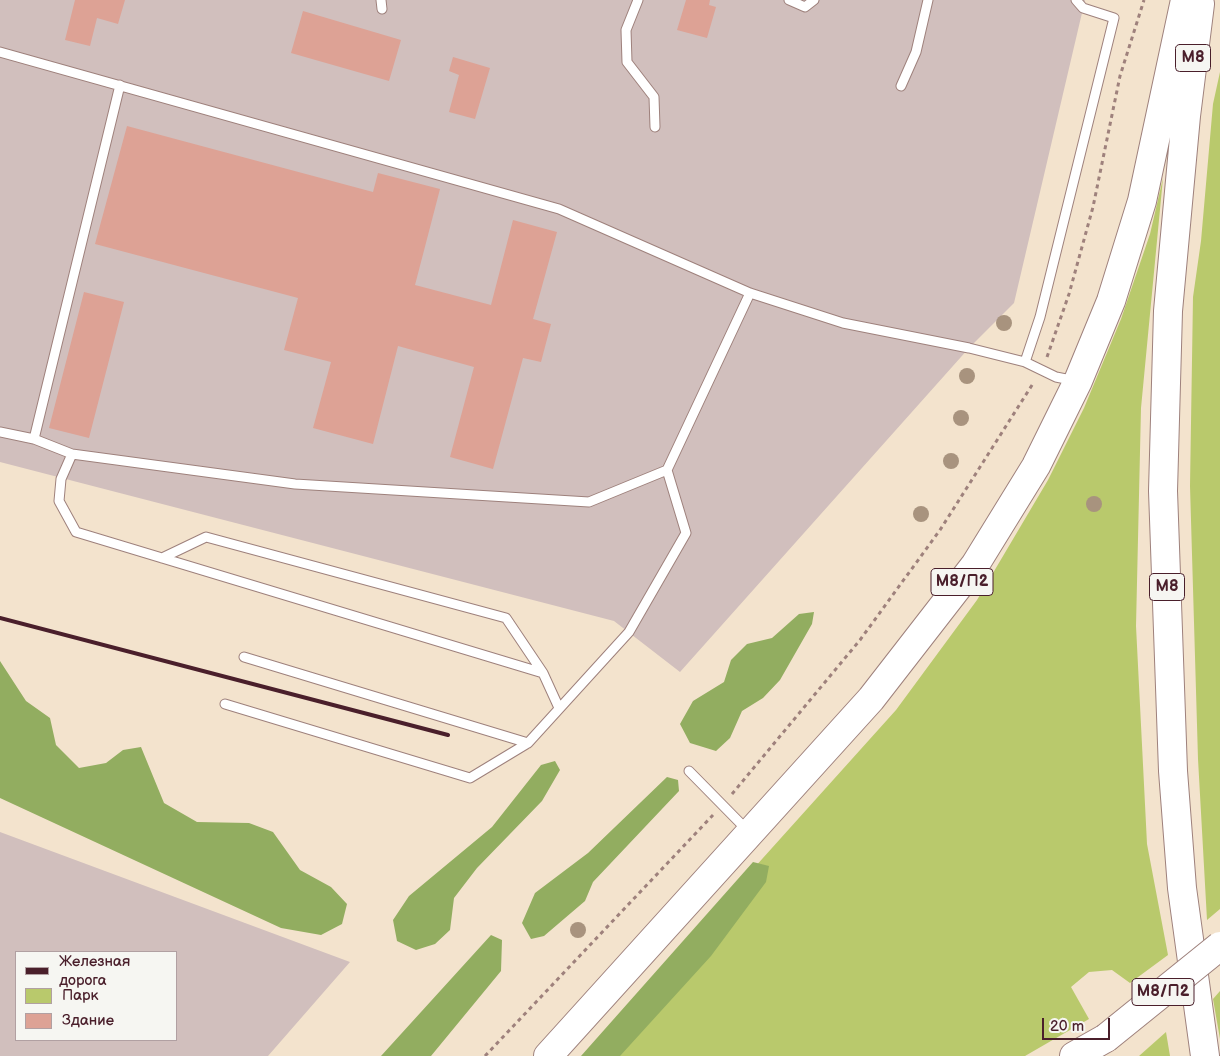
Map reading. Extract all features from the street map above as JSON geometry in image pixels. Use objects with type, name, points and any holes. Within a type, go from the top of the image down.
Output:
[{"type":"highway","name":"М8/П2","points":[[548,1056],[870,699],[975,565],[1036,466],[1078,381],[1111,301],[1142,200],[1184,0]]},
{"type":"highway","name":"М8","points":[[1186,116],[1191,0]]},
{"type":"highway","name":"М8","points":[[1201,0],[1186,116],[1168,311],[1164,491],[1173,771],[1182,888],[1205,1056]]},
{"type":"highway","name":"М8/П2","points":[[1074,1056],[1106,1038],[1220,946]]},
{"type":"lane","points":[[638,0],[626,30],[627,62],[654,98],[655,127]]},
{"type":"lane","points":[[789,0],[805,7],[814,0]]},
{"type":"lane","points":[[901,86],[916,52],[928,0]]},
{"type":"lane","points":[[1025,362],[1040,317],[1114,18],[1083,8],[1076,0]]},
{"type":"lane","points":[[0,52],[559,209],[750,293],[842,324],[970,348],[1025,362],[1056,376],[1078,381]]},
{"type":"lane","points":[[34,439],[120,85]]},
{"type":"lane","points":[[225,704],[470,778],[528,743],[629,632],[686,533],[667,470],[750,293]]},
{"type":"lane","points":[[0,432],[34,439],[72,454],[295,484],[589,502],[667,470]]},
{"type":"lane","points":[[72,454],[61,479],[59,501],[76,532],[543,674]]},
{"type":"lane","points":[[162,558],[206,537],[506,618],[543,674],[559,708]]},
{"type":"lane","points":[[244,657],[528,743]]},
{"type":"lane","points":[[689,771],[750,834]]},
{"type":"path","points":[[485,1056],[723,805],[860,640],[940,530],[1042,369],[1069,294],[1093,207],[1120,76],[1144,0]]},
{"type":"shaded area","points":[[0,0],[1085,0],[1014,303],[969,348],[680,672],[614,621],[0,462]]},
{"type":"shaded area","points":[[0,832],[350,962],[268,1056],[0,1056]]},
{"type":"green space","points":[[1220,72],[1220,909],[1207,920],[1198,759],[1190,486],[1193,297],[1201,241],[1213,104]]},
{"type":"green space","points":[[1163,178],[1141,408],[1136,626],[1147,844],[1168,955],[1130,983],[1112,970],[1089,972],[1071,987],[1089,1019],[1025,1056],[585,1056],[896,710],[977,600],[1048,480],[1084,408],[1121,319],[1150,234]]},
{"type":"green space","points":[[814,612],[812,624],[780,680],[763,698],[742,711],[730,738],[716,751],[690,743],[680,724],[693,701],[724,682],[731,660],[747,644],[772,638],[799,614]]},
{"type":"green space","points":[[0,661],[26,701],[50,718],[56,745],[79,768],[106,763],[123,750],[141,747],[164,803],[197,822],[249,823],[273,832],[300,870],[331,887],[347,904],[342,924],[321,935],[281,928],[0,798]]},
{"type":"green space","points":[[555,761],[560,770],[542,801],[477,868],[454,898],[450,930],[435,944],[416,950],[397,941],[393,920],[409,896],[492,827],[541,765]]},
{"type":"green space","points":[[667,777],[678,780],[679,791],[593,882],[585,901],[544,936],[531,939],[522,923],[535,893],[588,853]]},
{"type":"green space","points":[[753,862],[769,866],[766,882],[711,956],[620,1056],[581,1056]]},
{"type":"green space","points":[[491,935],[502,940],[501,971],[431,1056],[381,1056]]},
{"type":"green space","points":[[1220,991],[1220,1039],[1213,999]]},
{"type":"green space","points":[[1166,1032],[1170,1056],[1139,1056]]},
{"type":"building","points":[[75,0],[125,0],[118,24],[97,18],[90,46],[65,40]]},
{"type":"building","points":[[686,0],[710,0],[709,5],[716,7],[707,38],[677,30]]},
{"type":"building","points":[[303,11],[401,40],[389,81],[291,53]]},
{"type":"building","points":[[453,57],[490,68],[475,119],[449,112],[459,75],[449,71]]},
{"type":"building","points":[[127,126],[373,192],[378,173],[440,189],[415,285],[491,305],[513,220],[557,232],[533,319],[551,324],[541,362],[523,358],[493,469],[450,457],[474,367],[398,346],[373,444],[313,428],[331,362],[284,350],[298,298],[95,244]]},
{"type":"building","points":[[84,292],[124,302],[89,438],[49,428]]},
{"type":"railway","points":[[0,618],[448,735]]}]
